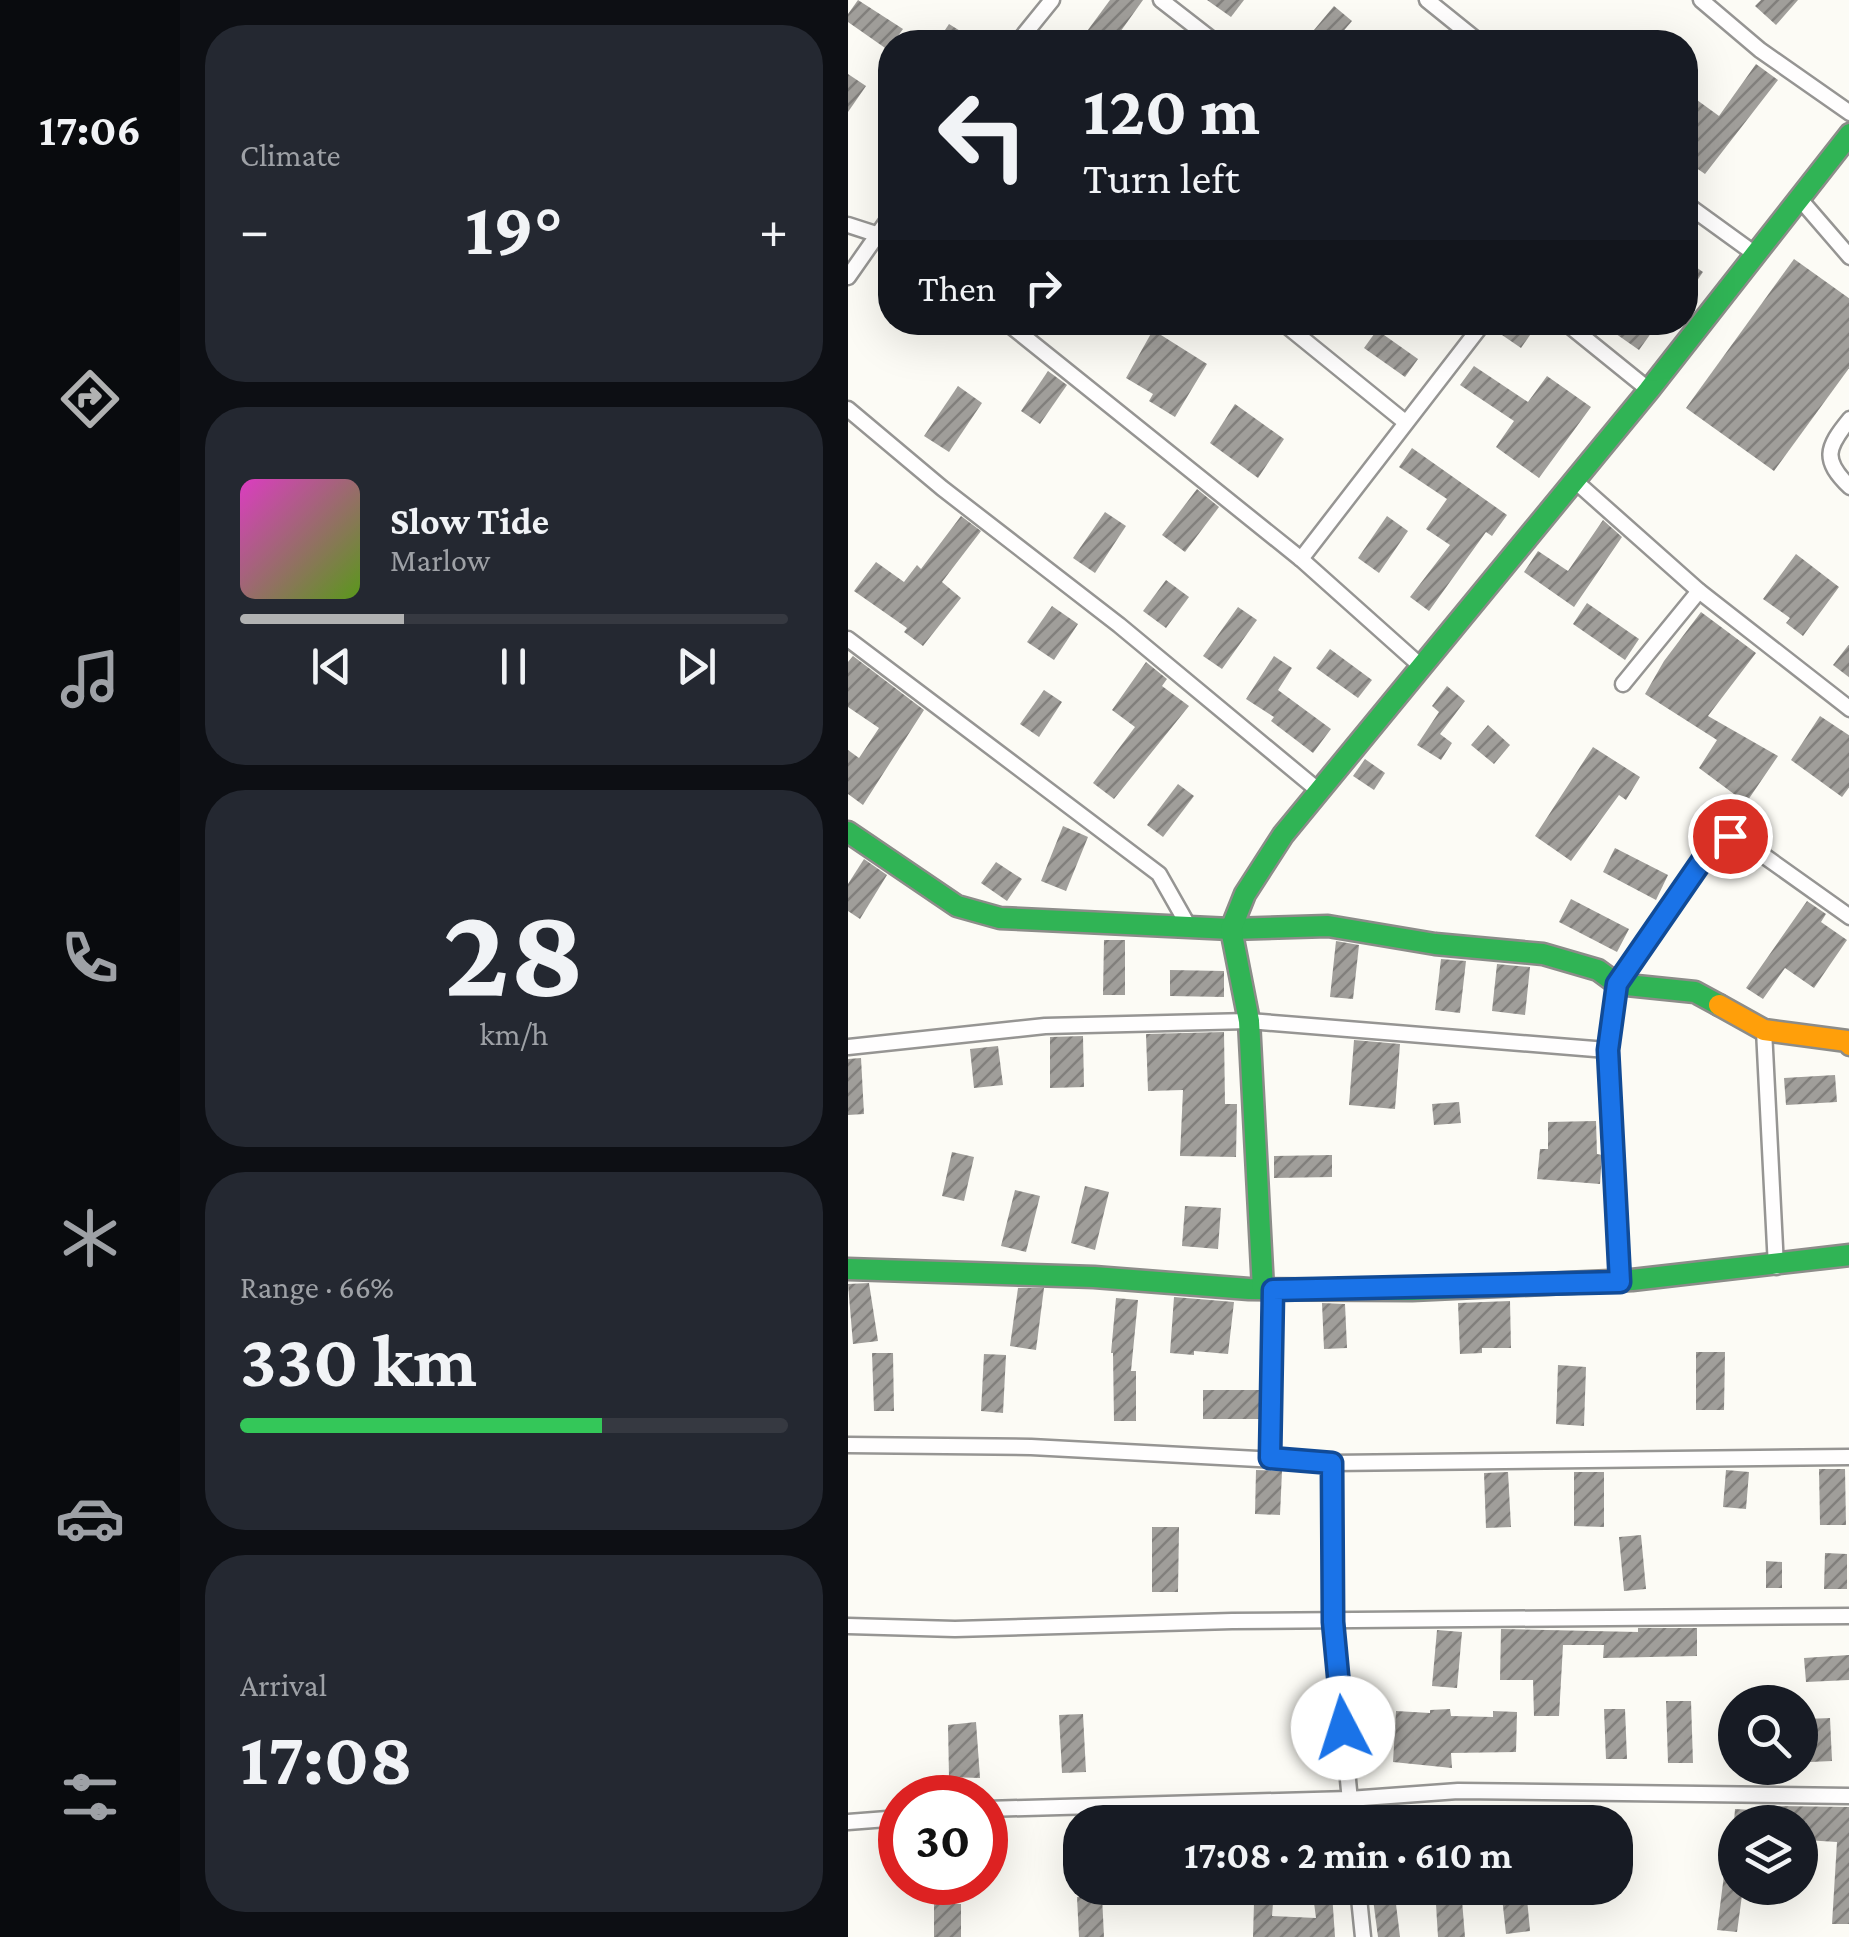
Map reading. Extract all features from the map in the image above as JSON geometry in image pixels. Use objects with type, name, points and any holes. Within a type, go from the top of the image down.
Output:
[{"type":"street","points":[[1028,30],[1052,0]]},
{"type":"street","points":[[1161,0],[1200,30]]},
{"type":"street","points":[[1427,0],[1464,30]]},
{"type":"street","points":[[1701,0],[1760,50],[1850,113]]},
{"type":"street","points":[[1698,327],[1850,134]]},
{"type":"street","points":[[1799,198],[1850,258]]},
{"type":"street","points":[[1698,213],[1754,254]]},
{"type":"street","points":[[848,226],[878,236]]},
{"type":"street","points":[[848,277],[878,245]]},
{"type":"street","points":[[1022,335],[1300,559],[1423,668]]},
{"type":"street","points":[[1298,335],[1405,422]]},
{"type":"street","points":[[1300,559],[1474,335]]},
{"type":"street","points":[[1581,335],[1649,390]]},
{"type":"street","points":[[1270,1458],[1268,1290],[1248,1020],[1232,928],[1254,880],[1283,835],[1691,335]]},
{"type":"street","points":[[848,409],[1319,791]]},
{"type":"street","points":[[1850,419],[1834,438],[1829,456],[1832,470],[1850,487]]},
{"type":"street","points":[[1574,480],[1700,591],[1850,709]]},
{"type":"street","points":[[1624,684],[1700,591]]},
{"type":"street","points":[[848,639],[1158,874],[1189,927]]},
{"type":"street","points":[[848,832],[939,896],[1000,918],[1189,927],[1328,926],[1435,944],[1543,954],[1598,970],[1617,984],[1695,992],[1764,1030],[1849,1041]]},
{"type":"street","points":[[1620,1282],[1608,1050],[1617,984],[1719,836],[1753,848],[1850,917]]},
{"type":"street","points":[[848,1047],[1045,1026],[1248,1020],[1608,1050]]},
{"type":"street","points":[[1764,1030],[1776,1267]]},
{"type":"street","points":[[848,1268],[1128,1279],[1268,1290],[1620,1282],[1776,1267],[1850,1254]]},
{"type":"street","points":[[848,1444],[1031,1447],[1332,1463],[1850,1456]]},
{"type":"street","points":[[1332,1463],[1333,1622],[1350,1805]]},
{"type":"street","points":[[848,1626],[955,1628],[1850,1616]]},
{"type":"street","points":[[1008,1808],[1349,1800],[1458,1791],[1850,1796]]},
{"type":"street","points":[[848,1822],[878,1820]]},
{"type":"street","points":[[1360,1905],[1363,1937]]},
{"type":"building","points":[[858,0],[903,29],[878,30],[878,43],[848,22],[848,14]]},
{"type":"building","points":[[1110,0],[1143,0],[1122,30],[1088,30]]},
{"type":"building","points":[[1207,0],[1244,0],[1231,17]]},
{"type":"building","points":[[1761,0],[1798,0],[1776,25],[1755,6]]},
{"type":"building","points":[[1334,6],[1352,21],[1344,30],[1314,30]]},
{"type":"building","points":[[1756,64],[1778,80],[1705,174],[1698,169],[1698,101],[1719,116]]},
{"type":"building","points":[[848,74],[866,86],[848,112]]},
{"type":"building","points":[[1794,259],[1850,299],[1850,367],[1774,471],[1686,408]]},
{"type":"building","points":[[1150,335],[1161,335],[1207,364],[1175,417],[1149,401],[1153,394],[1126,378]]},
{"type":"building","points":[[1373,335],[1384,335],[1418,359],[1405,377],[1364,348]]},
{"type":"building","points":[[1502,335],[1530,335],[1521,348]]},
{"type":"building","points":[[1618,335],[1650,335],[1639,350]]},
{"type":"building","points":[[1474,366],[1528,402],[1547,376],[1591,407],[1539,478],[1496,447],[1514,421],[1460,385]]},
{"type":"building","points":[[1048,371],[1067,385],[1040,424],[1021,411]]},
{"type":"building","points":[[958,386],[982,403],[949,452],[924,436]]},
{"type":"building","points":[[1235,404],[1284,439],[1258,478],[1210,443]]},
{"type":"building","points":[[1412,448],[1507,515],[1492,536],[1486,532],[1429,611],[1410,597],[1450,545],[1426,529],[1447,499],[1399,467]]},
{"type":"building","points":[[1197,489],[1219,507],[1185,552],[1162,535]]},
{"type":"building","points":[[1105,512],[1126,526],[1095,573],[1073,558]]},
{"type":"building","points":[[961,516],[981,531],[942,582],[961,598],[923,646],[904,632],[907,628],[854,591],[876,562],[904,582],[917,565],[921,569]]},
{"type":"building","points":[[1387,516],[1408,531],[1379,573],[1358,558]]},
{"type":"building","points":[[1603,520],[1622,537],[1574,607],[1524,572],[1538,551],[1568,571]]},
{"type":"building","points":[[1796,554],[1839,587],[1803,636],[1786,623],[1790,618],[1763,599]]},
{"type":"building","points":[[1166,580],[1189,597],[1166,628],[1143,611]]},
{"type":"building","points":[[1587,603],[1639,639],[1625,660],[1573,624]]},
{"type":"building","points":[[1052,606],[1078,624],[1054,660],[1027,642]]},
{"type":"building","points":[[1238,607],[1257,620],[1222,669],[1203,656]]},
{"type":"building","points":[[1701,612],[1756,653],[1708,716],[1778,756],[1746,803],[1699,768],[1717,740],[1645,694]]},
{"type":"building","points":[[1850,643],[1850,678],[1833,665]]},
{"type":"building","points":[[1330,649],[1372,680],[1358,698],[1316,668]]},
{"type":"building","points":[[853,656],[924,710],[863,805],[848,794],[848,750],[859,758],[879,728],[848,707],[848,662]]},
{"type":"building","points":[[1274,656],[1292,668],[1278,690],[1331,729],[1313,753],[1271,721],[1274,717],[1246,699]]},
{"type":"building","points":[[1146,662],[1167,679],[1162,686],[1189,706],[1114,799],[1093,783],[1135,727],[1112,710]]},
{"type":"building","points":[[1447,686],[1465,701],[1440,734],[1452,743],[1441,760],[1417,745],[1439,712],[1432,706]]},
{"type":"building","points":[[1044,690],[1062,702],[1039,737],[1020,724]]},
{"type":"building","points":[[1820,716],[1850,736],[1850,786],[1842,797],[1791,760]]},
{"type":"building","points":[[1488,725],[1510,745],[1494,764],[1471,745]]},
{"type":"building","points":[[1593,747],[1640,777],[1626,800],[1619,795],[1571,861],[1535,836]]},
{"type":"building","points":[[1365,759],[1385,773],[1374,790],[1353,776]]},
{"type":"building","points":[[1178,784],[1194,796],[1163,837],[1147,825]]},
{"type":"building","points":[[1063,826],[1088,837],[1066,891],[1041,881]]},
{"type":"building","points":[[1615,848],[1668,875],[1656,900],[1603,872]]},
{"type":"building","points":[[864,859],[887,875],[860,919],[848,911],[848,884]]},
{"type":"building","points":[[996,862],[1022,879],[1007,901],[981,883]]},
{"type":"building","points":[[1571,899],[1629,929],[1617,952],[1559,922]]},
{"type":"building","points":[[1807,901],[1826,914],[1821,922],[1847,940],[1814,988],[1785,968],[1763,999],[1746,988]]},
{"type":"building","points":[[1104,940],[1125,940],[1125,995],[1103,995]]},
{"type":"building","points":[[1336,941],[1359,945],[1353,999],[1330,997]]},
{"type":"building","points":[[1441,959],[1466,961],[1460,1013],[1435,1010]]},
{"type":"building","points":[[1497,964],[1530,967],[1525,1015],[1492,1011]]},
{"type":"building","points":[[1170,970],[1224,971],[1224,997],[1170,996]]},
{"type":"building","points":[[1224,1032],[1225,1104],[1237,1104],[1236,1157],[1180,1156],[1183,1090],[1148,1091],[1146,1034]]},
{"type":"building","points":[[1083,1036],[1084,1087],[1050,1088],[1050,1037]]},
{"type":"building","points":[[1354,1040],[1400,1044],[1395,1109],[1349,1105]]},
{"type":"building","points":[[998,1046],[1003,1085],[974,1088],[970,1049]]},
{"type":"building","points":[[861,1058],[864,1114],[848,1115],[848,1059]]},
{"type":"building","points":[[1835,1075],[1837,1102],[1786,1105],[1784,1078]]},
{"type":"building","points":[[1459,1102],[1461,1123],[1434,1125],[1432,1104]]},
{"type":"building","points":[[1596,1121],[1597,1154],[1602,1155],[1600,1184],[1537,1179],[1540,1149],[1548,1149],[1548,1122]]},
{"type":"building","points":[[952,1152],[974,1157],[964,1201],[942,1196]]},
{"type":"building","points":[[1332,1155],[1332,1177],[1274,1178],[1274,1156]]},
{"type":"building","points":[[1085,1186],[1109,1192],[1095,1250],[1071,1243]]},
{"type":"building","points":[[1015,1190],[1040,1196],[1026,1252],[1001,1246]]},
{"type":"building","points":[[1185,1206],[1221,1208],[1218,1249],[1182,1246]]},
{"type":"building","points":[[869,1283],[878,1341],[853,1344],[848,1284]]},
{"type":"building","points":[[1018,1288],[1044,1288],[1036,1350],[1010,1346]]},
{"type":"building","points":[[1174,1297],[1234,1302],[1228,1354],[1170,1353]]},
{"type":"building","points":[[1116,1298],[1138,1300],[1131,1371],[1136,1371],[1136,1421],[1114,1421],[1111,1353]]},
{"type":"building","points":[[1510,1301],[1511,1348],[1482,1348],[1482,1353],[1460,1354],[1458,1303]]},
{"type":"building","points":[[1322,1303],[1345,1304],[1347,1348],[1324,1349]]},
{"type":"building","points":[[1696,1352],[1725,1352],[1724,1410],[1696,1410]]},
{"type":"building","points":[[872,1353],[893,1353],[894,1411],[874,1411]]},
{"type":"building","points":[[984,1354],[1006,1355],[1003,1413],[981,1411]]},
{"type":"building","points":[[1558,1365],[1586,1367],[1584,1426],[1556,1424]]},
{"type":"building","points":[[1203,1390],[1259,1390],[1259,1419],[1203,1419]]},
{"type":"building","points":[[1819,1469],[1845,1469],[1846,1525],[1820,1525]]},
{"type":"building","points":[[1256,1470],[1282,1471],[1280,1515],[1255,1514]]},
{"type":"building","points":[[1726,1470],[1749,1472],[1746,1509],[1723,1507]]},
{"type":"building","points":[[1508,1472],[1511,1527],[1486,1528],[1484,1473]]},
{"type":"building","points":[[1574,1472],[1604,1472],[1604,1527],[1574,1526]]},
{"type":"building","points":[[1152,1527],[1179,1527],[1178,1592],[1152,1592]]},
{"type":"building","points":[[1641,1535],[1646,1589],[1624,1591],[1619,1537]]},
{"type":"building","points":[[1825,1553],[1847,1554],[1847,1589],[1824,1589]]},
{"type":"building","points":[[1766,1561],[1782,1562],[1782,1588],[1766,1588]]},
{"type":"building","points":[[1638,1628],[1697,1628],[1697,1656],[1603,1658],[1604,1645],[1563,1645],[1559,1716],[1534,1716],[1533,1680],[1500,1680],[1501,1629],[1638,1632]]},
{"type":"building","points":[[1437,1630],[1462,1632],[1457,1688],[1432,1686]]},
{"type":"building","points":[[1850,1655],[1850,1680],[1806,1682],[1804,1658]]},
{"type":"building","points":[[1666,1701],[1691,1701],[1693,1763],[1668,1763]]},
{"type":"building","points":[[1450,1709],[1451,1716],[1493,1717],[1493,1711],[1517,1712],[1516,1752],[1451,1753],[1452,1768],[1393,1762],[1396,1711],[1430,1713]]},
{"type":"building","points":[[1604,1709],[1625,1709],[1627,1759],[1606,1759]]},
{"type":"building","points":[[1083,1714],[1086,1772],[1062,1773],[1059,1715]]},
{"type":"building","points":[[1830,1718],[1832,1761],[1818,1762],[1818,1719]]},
{"type":"building","points":[[976,1722],[980,1775],[949,1775],[948,1725]]},
{"type":"building","points":[[1818,1807],[1850,1807],[1850,1924],[1832,1924],[1837,1842],[1818,1841]]},
{"type":"building","points":[[934,1905],[961,1905],[961,1937],[934,1937]]},
{"type":"building","points":[[1077,1905],[1102,1905],[1104,1937],[1079,1937]]},
{"type":"building","points":[[1254,1905],[1273,1905],[1272,1916],[1316,1918],[1314,1905],[1333,1905],[1335,1937],[1253,1937]]},
{"type":"building","points":[[1374,1905],[1396,1905],[1400,1937],[1378,1937]]},
{"type":"building","points":[[1436,1905],[1462,1905],[1465,1937],[1438,1937]]},
{"type":"building","points":[[1503,1905],[1528,1905],[1530,1931],[1506,1934]]},
{"type":"building","points":[[1720,1905],[1741,1905],[1737,1932],[1717,1930]]},
{"type":"traffic: fast","points":[[1698,328],[1850,134]]},
{"type":"traffic: fast","points":[[1263,1289],[1249,1021],[1231,929],[1245,894],[1283,835],[1692,335]]},
{"type":"traffic: fast","points":[[848,832],[957,906],[1000,918],[1231,929],[1328,926],[1435,944],[1543,954],[1598,970],[1617,984],[1695,992],[1719,1005]]},
{"type":"traffic: fast","points":[[848,1269],[1094,1277],[1249,1289],[1412,1290],[1632,1280],[1850,1255]]},
{"type":"traffic: slow","points":[[1719,1005],[1764,1030],[1847,1041],[1850,1045]]},
{"type":"route","points":[[1343,1728],[1333,1622],[1332,1463],[1270,1458],[1273,1290],[1620,1282],[1608,1050],[1617,984],[1719,836],[1730,836]]}]
